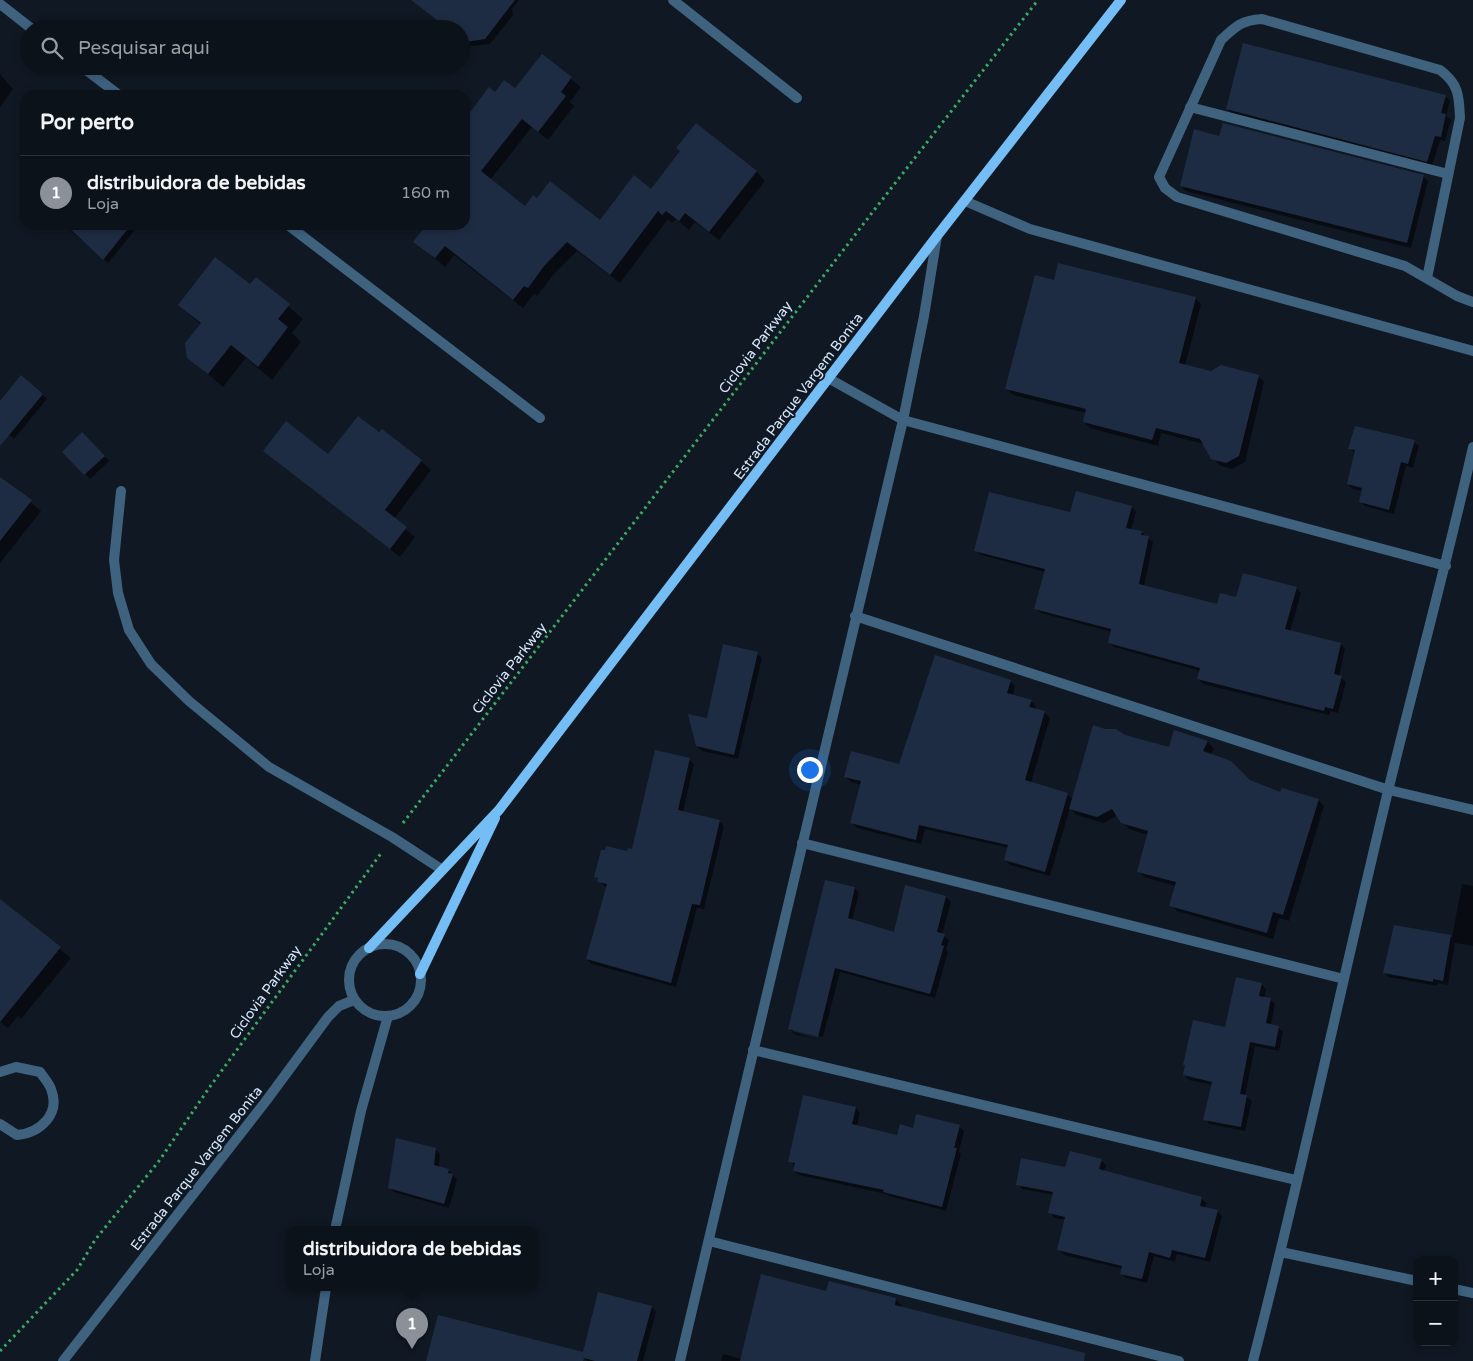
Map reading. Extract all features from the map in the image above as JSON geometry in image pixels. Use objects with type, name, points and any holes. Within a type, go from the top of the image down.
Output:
[{"type":"main road","name":"Estrada Parque Vargem Bonita","points":[[369,948],[499,810],[828,378],[1120,0]]},
{"type":"main road","name":"Estrada Parque Vargem Bonita","points":[[420,974],[499,810]]},
{"type":"street","points":[[673,0],[797,98]]},
{"type":"street","points":[[0,4],[20,20]]},
{"type":"street","points":[[1427,278],[1460,118],[1459,95],[1452,79],[1440,70],[1262,19],[1245,20],[1221,40],[1159,177],[1165,188],[1177,196],[1405,266],[1457,296],[1473,302]]},
{"type":"street","points":[[93,75],[112,90]]},
{"type":"street","points":[[1190,107],[1448,174]]},
{"type":"street","points":[[965,201],[1030,229],[1473,351]]},
{"type":"street","points":[[295,230],[540,418]]},
{"type":"street","points":[[680,1361],[903,420],[924,316],[937,236]]},
{"type":"street","points":[[828,378],[903,420],[1446,566]]},
{"type":"street","points":[[1253,1361],[1281,1252],[1296,1180],[1389,790],[1446,566],[1473,447]]},
{"type":"street","points":[[121,491],[114,560],[118,593],[130,630],[151,664],[189,701],[269,767],[392,837],[442,869]]},
{"type":"street","points":[[856,616],[1389,790],[1473,810]]},
{"type":"street","points":[[802,843],[1344,979]]},
{"type":"street","points":[[380,944],[392,945],[404,950],[414,960],[420,974],[420,989],[414,1002],[402,1012],[388,1016],[369,1012],[354,1000],[350,988],[350,970],[359,955],[369,948],[380,944]]},
{"type":"street","name":"Estrada Parque Vargem Bonita","points":[[63,1361],[266,1101],[328,1017],[339,1006],[354,1000]]},
{"type":"street","points":[[336,1226],[361,1111],[388,1016]]},
{"type":"street","points":[[753,1050],[1296,1180]]},
{"type":"street","points":[[0,1072],[16,1067],[40,1072],[51,1089],[54,1104],[46,1123],[31,1134],[17,1135],[0,1124]]},
{"type":"street","points":[[709,1241],[1179,1361]]},
{"type":"street","points":[[1281,1252],[1413,1280]]},
{"type":"street","points":[[1458,1290],[1473,1293]]},
{"type":"street","points":[[315,1361],[326,1291]]},
{"type":"path","name":"Ciclovia Parkway","points":[[0,1350],[77,1270],[95,1240],[159,1161],[209,1088],[392,837],[1038,0]]},
{"type":"building","points":[[411,0],[515,0],[485,39],[470,41],[470,20],[437,20]]},
{"type":"building","points":[[1243,43],[1446,95],[1441,113],[1446,114],[1441,137],[1435,136],[1427,162],[1226,109]]},
{"type":"building","points":[[542,54],[572,77],[561,92],[566,96],[538,132],[522,119],[481,171],[525,206],[533,195],[537,198],[550,181],[600,220],[634,175],[651,189],[680,151],[676,148],[696,123],[757,171],[709,232],[685,213],[679,221],[666,211],[662,215],[658,211],[610,275],[567,242],[544,266],[528,288],[524,286],[513,300],[445,246],[435,258],[413,242],[422,230],[470,230],[470,112],[489,87],[495,92],[504,80],[515,88]]},
{"type":"building","points":[[1223,123],[1424,175],[1407,243],[1180,186],[1194,129],[1219,136]]},
{"type":"building","points":[[71,230],[127,230],[103,260]]},
{"type":"building","points":[[215,257],[250,284],[256,277],[290,304],[278,319],[288,327],[258,367],[231,345],[208,374],[187,358],[185,343],[201,323],[178,305]]},
{"type":"building","points":[[1058,263],[1196,297],[1179,363],[1211,371],[1221,365],[1259,375],[1239,456],[1226,463],[1211,459],[1200,439],[1156,428],[1152,440],[1083,422],[1086,409],[1005,389],[1035,275],[1054,280]]},
{"type":"building","points":[[21,375],[43,394],[0,446],[0,401]]},
{"type":"building","points":[[358,416],[379,432],[382,429],[422,460],[385,510],[407,527],[390,549],[263,451],[286,421],[328,454]]},
{"type":"building","points":[[1355,426],[1415,440],[1408,464],[1401,462],[1389,510],[1359,502],[1362,488],[1347,484],[1355,450],[1348,449]]},
{"type":"building","points":[[82,432],[105,456],[84,475],[62,452]]},
{"type":"building","points":[[0,477],[32,500],[0,541]]},
{"type":"building","points":[[1076,491],[1132,506],[1126,528],[1142,531],[1141,535],[1149,536],[1139,584],[1217,604],[1220,593],[1236,597],[1243,573],[1297,587],[1285,629],[1341,643],[1334,674],[1342,676],[1333,709],[1325,707],[1324,711],[1197,679],[1200,668],[1108,643],[1111,629],[1034,609],[1045,569],[974,551],[989,492],[1070,512]]},
{"type":"building","points":[[723,644],[758,652],[734,755],[696,746],[688,714],[707,718]]},
{"type":"building","points":[[935,655],[1011,680],[1007,693],[1032,700],[1029,707],[1045,711],[1025,780],[1068,793],[1045,872],[1004,860],[1008,845],[919,825],[916,840],[850,823],[861,781],[844,777],[851,751],[899,764]]},
{"type":"building","points":[[1093,725],[1105,729],[1116,729],[1125,735],[1169,747],[1174,730],[1208,741],[1203,751],[1231,761],[1250,780],[1280,792],[1282,788],[1319,799],[1283,915],[1273,912],[1267,933],[1169,906],[1176,882],[1137,872],[1148,831],[1121,823],[1112,809],[1097,817],[1069,809]]},
{"type":"building","points":[[655,750],[690,758],[678,810],[720,820],[700,905],[692,904],[671,983],[586,959],[607,884],[597,882],[598,878],[594,877],[601,850],[605,850],[606,846],[627,851],[628,848],[632,849]]},
{"type":"building","points":[[825,880],[855,887],[848,918],[894,932],[905,885],[946,896],[937,932],[945,934],[941,945],[944,946],[930,994],[835,968],[818,1037],[788,1029]]},
{"type":"building","points":[[0,899],[61,947],[0,1022]]},
{"type":"building","points":[[1394,925],[1451,935],[1443,981],[1433,979],[1433,982],[1383,973]]},
{"type":"building","points":[[1236,977],[1262,983],[1259,996],[1271,998],[1266,1023],[1279,1026],[1275,1047],[1250,1042],[1240,1094],[1247,1095],[1241,1127],[1203,1120],[1212,1082],[1183,1075],[1185,1065],[1183,1065],[1193,1020],[1225,1027]]},
{"type":"building","points":[[803,1095],[856,1107],[852,1124],[897,1135],[900,1124],[913,1128],[916,1114],[960,1125],[954,1148],[957,1148],[942,1207],[883,1192],[884,1190],[793,1171],[795,1163],[788,1162]]},
{"type":"building","points":[[396,1138],[436,1148],[434,1165],[449,1169],[448,1173],[453,1174],[444,1204],[388,1188]]},
{"type":"building","points":[[1070,1151],[1102,1159],[1099,1169],[1202,1197],[1200,1206],[1218,1210],[1205,1258],[1172,1250],[1170,1258],[1149,1252],[1142,1279],[1120,1274],[1122,1266],[1057,1250],[1065,1217],[1048,1213],[1053,1192],[1016,1185],[1021,1158],[1065,1167]]},
{"type":"building","points":[[761,1274],[826,1291],[829,1281],[896,1298],[895,1305],[1085,1353],[1084,1361],[740,1361]]},
{"type":"building","points":[[598,1292],[652,1306],[637,1361],[595,1361],[584,1358],[583,1361],[426,1361],[438,1315],[583,1352]]},
{"type":"place","name":"distribuidora de bebidas","points":[[412,1349]]}]
